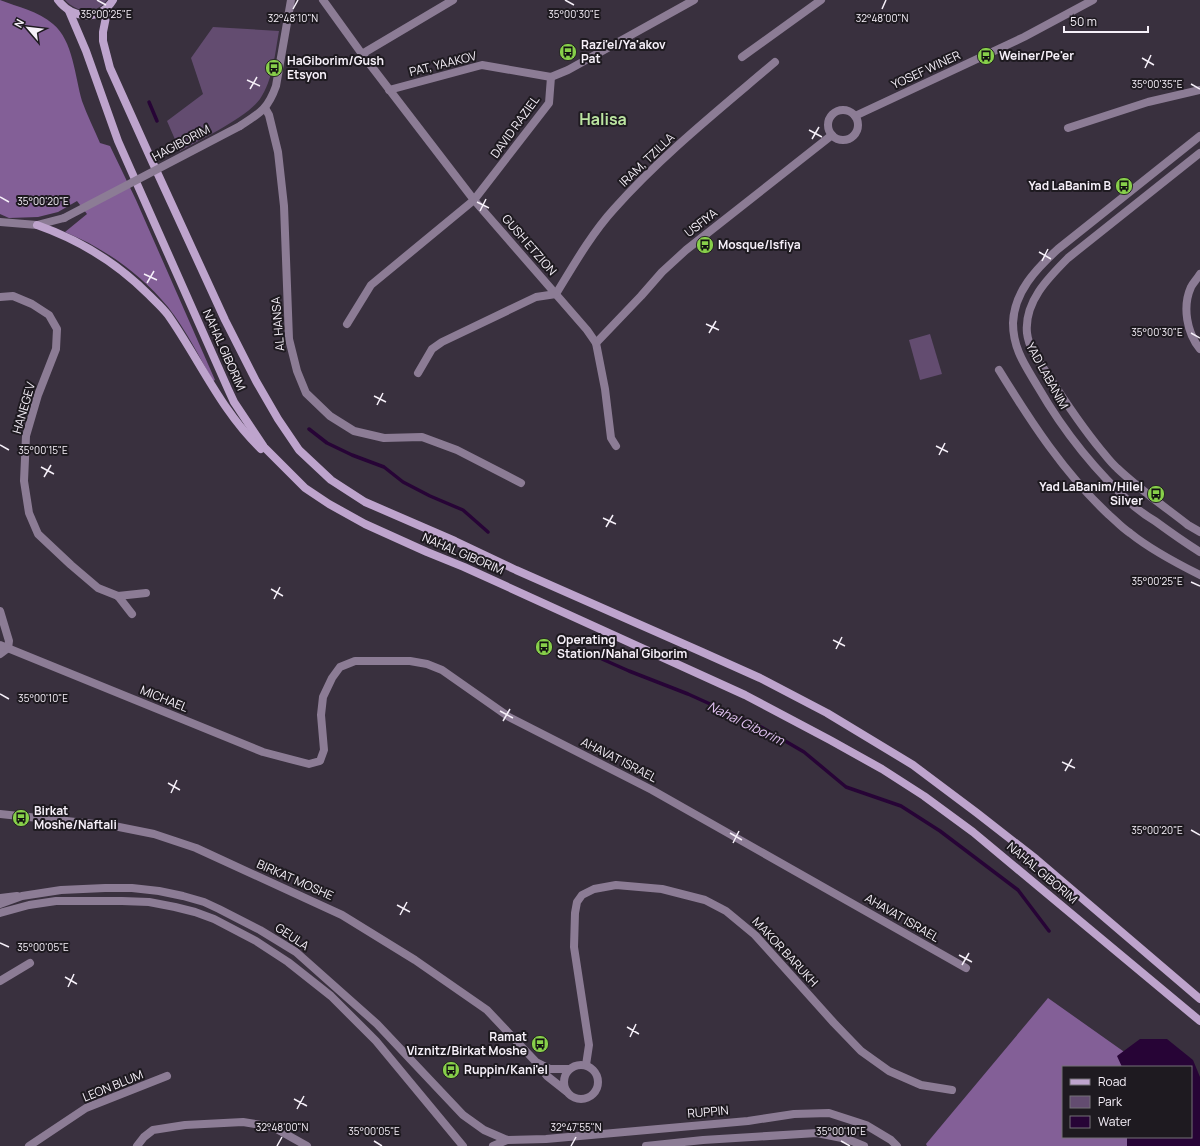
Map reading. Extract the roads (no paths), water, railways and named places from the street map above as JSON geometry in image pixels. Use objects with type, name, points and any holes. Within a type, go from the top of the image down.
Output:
[{"type":"main road","points":[[58,0],[69,11],[85,16],[94,15],[108,7],[113,0]]},
{"type":"main road","name":"NAHAL GIBORIM","points":[[108,7],[103,41],[110,68],[225,320],[256,381],[299,450],[331,480],[365,502],[760,678],[827,713],[913,765],[977,813],[1036,859],[1200,999]]},
{"type":"main road","name":"NAHAL GIBORIM","points":[[69,11],[86,51],[118,141],[234,402],[264,447],[294,479],[311,492],[365,524],[485,576],[745,695],[882,769],[924,796],[973,832],[1200,1021]]},
{"type":"main road","points":[[37,225],[64,235],[97,253],[138,284],[167,313],[206,374],[229,414],[249,437],[294,479]]},
{"type":"street","name":"HAGIBORIM","points":[[0,222],[37,225],[64,218],[240,126],[266,108],[272,98],[276,86],[291,0]]},
{"type":"street","name":"GUSH ETZION","points":[[323,0],[389,90],[474,200],[587,330],[596,343],[605,389],[611,438],[616,446]]},
{"type":"street","points":[[362,54],[453,0]]},
{"type":"street","points":[[551,78],[694,0]]},
{"type":"street","points":[[742,57],[821,0]]},
{"type":"street","name":"YOSEF WINER","points":[[855,116],[1024,37],[1092,0]]},
{"type":"street","name":"IRAM, TZILLA","points":[[556,294],[581,253],[613,210],[662,160],[775,62]]},
{"type":"street","name":"PAT, YAAKOV","points":[[389,90],[482,65],[551,78]]},
{"type":"street","name":"DAVID RAZIEL","points":[[347,324],[370,285],[474,200],[549,103],[551,78]]},
{"type":"street","points":[[1068,128],[1148,102],[1200,90]]},
{"type":"street","name":"AL HANSA","points":[[266,108],[278,152],[284,206],[289,339],[297,371],[306,393],[330,416],[354,431],[384,438],[422,437],[457,450],[521,483]]},
{"type":"street","points":[[847,111],[855,116],[858,126],[852,138],[838,140],[832,135],[828,124],[832,115],[836,112],[847,111]]},
{"type":"street","name":"USFIYA","points":[[596,343],[662,272],[686,250],[832,135]]},
{"type":"street","name":"YAD LABANIM","points":[[1200,136],[1058,249],[1042,264],[1030,278],[1021,293],[1016,306],[1013,322],[1014,339],[1019,355],[1056,417],[1077,445],[1101,474],[1136,508],[1200,552]]},
{"type":"street","name":"YAD LABANIM","points":[[1200,153],[1068,258],[1052,274],[1040,288],[1034,300],[1030,311],[1027,332],[1031,347],[1068,406],[1087,433],[1116,468],[1182,520],[1200,532]]},
{"type":"street","points":[[1200,274],[1191,288],[1186,307],[1188,327],[1195,344],[1200,349]]},
{"type":"street","points":[[418,373],[432,349],[442,342],[536,297],[556,294]]},
{"type":"street","name":"HANEGEV","points":[[0,296],[13,296],[32,304],[49,315],[57,329],[56,349],[38,395],[26,436],[24,481],[29,513],[38,534],[71,565],[98,588],[118,596]]},
{"type":"street","points":[[999,370],[1053,453],[1089,496],[1129,533],[1172,561],[1200,576]]},
{"type":"street","points":[[118,596],[146,593]]},
{"type":"street","points":[[118,596],[132,614]]},
{"type":"street","points":[[0,611],[9,641],[0,654]]},
{"type":"street","name":"MICHAEL","points":[[4,647],[263,752],[309,764],[320,761]]},
{"type":"street","name":"AHAVAT ISRAEL","points":[[320,761],[324,750],[322,716],[323,697],[332,678],[340,667],[355,661],[410,661],[426,664],[442,670],[509,717],[652,790],[966,968]]},
{"type":"street","name":"BIRKAT MOSHE","points":[[0,814],[114,826],[154,834],[196,848],[342,915],[415,960],[487,1010],[536,1062],[547,1076],[566,1090]]},
{"type":"street","name":"MAKOR BARUKH","points":[[586,1065],[590,1045],[574,947],[575,913],[577,902],[582,895],[594,889],[616,885],[662,889],[705,900],[726,911],[755,935],[861,1051],[889,1071],[908,1080],[922,1085],[952,1090]]},
{"type":"street","name":"GEULA","points":[[0,904],[22,896],[61,890],[105,888],[132,888],[159,891],[204,902],[266,933],[296,952],[376,1024],[463,1115],[484,1130],[511,1142]]},
{"type":"street","points":[[0,898],[22,896]]},
{"type":"street","name":"GEULA","points":[[0,913],[29,905],[56,901],[149,902],[195,912],[214,919],[256,940],[288,962],[331,996],[376,1041],[463,1146]]},
{"type":"street","points":[[0,981],[30,963]]},
{"type":"street","name":"BIRKAT MOSHE","points":[[536,1062],[550,1069],[569,1069]]},
{"type":"street","points":[[580,1064],[586,1065],[591,1068],[598,1077],[598,1082],[594,1093],[590,1097],[579,1099],[569,1095],[566,1090],[564,1079],[569,1069],[580,1064]]},
{"type":"street","name":"LEON BLUM","points":[[29,1146],[86,1108],[167,1076]]},
{"type":"street","name":"RUPPIN","points":[[511,1142],[704,1125],[794,1114],[829,1114],[866,1125],[891,1140],[897,1146]]},
{"type":"street","points":[[137,1146],[144,1137],[153,1130],[185,1125],[243,1122],[273,1127],[307,1146]]},
{"type":"street","points":[[646,1146],[703,1140],[817,1133],[847,1139],[864,1146]]},
{"type":"street","points":[[493,1146],[511,1142]]},
{"type":"water","points":[[1140,1039],[1167,1039],[1193,1060],[1200,1077],[1200,1146],[1127,1146],[1127,1138],[1192,1138],[1192,1066],[1122,1066],[1117,1056]]},
{"type":"waterway","points":[[149,102],[157,121]]},
{"type":"waterway","points":[[309,429],[327,443],[352,455],[384,467],[403,482],[430,496],[463,510],[488,532]]},
{"type":"waterway","name":"Nahal Giborim","points":[[602,659],[688,694],[761,727],[804,752],[846,787],[901,806],[940,831],[1018,890],[1049,931]]},
{"type":"place","name":"Razi'el/Ya'akov Pat","points":[[568,52]]},
{"type":"place","name":"Weiner/Pe'er","points":[[986,56]]},
{"type":"place","name":"HaGiborim/Gush Etsyon","points":[[274,68]]},
{"type":"place","name":"Yad LaBanim B","points":[[1124,186]]},
{"type":"place","name":"Mosque/Isfiya","points":[[705,245]]},
{"type":"place","name":"Yad LaBanim/Hilel Silver","points":[[1156,494]]},
{"type":"place","name":"Operating Station/Nahal Giborim","points":[[544,647]]},
{"type":"place","name":"Birkat Moshe/Naftali","points":[[21,818]]},
{"type":"place","name":"Ramat Viznitz/Birkat Moshe","points":[[540,1044]]},
{"type":"place","name":"Ruppin/Kani'el","points":[[451,1070]]},
{"type":"district","name":"Halisa","points":[[603,119]]}]
